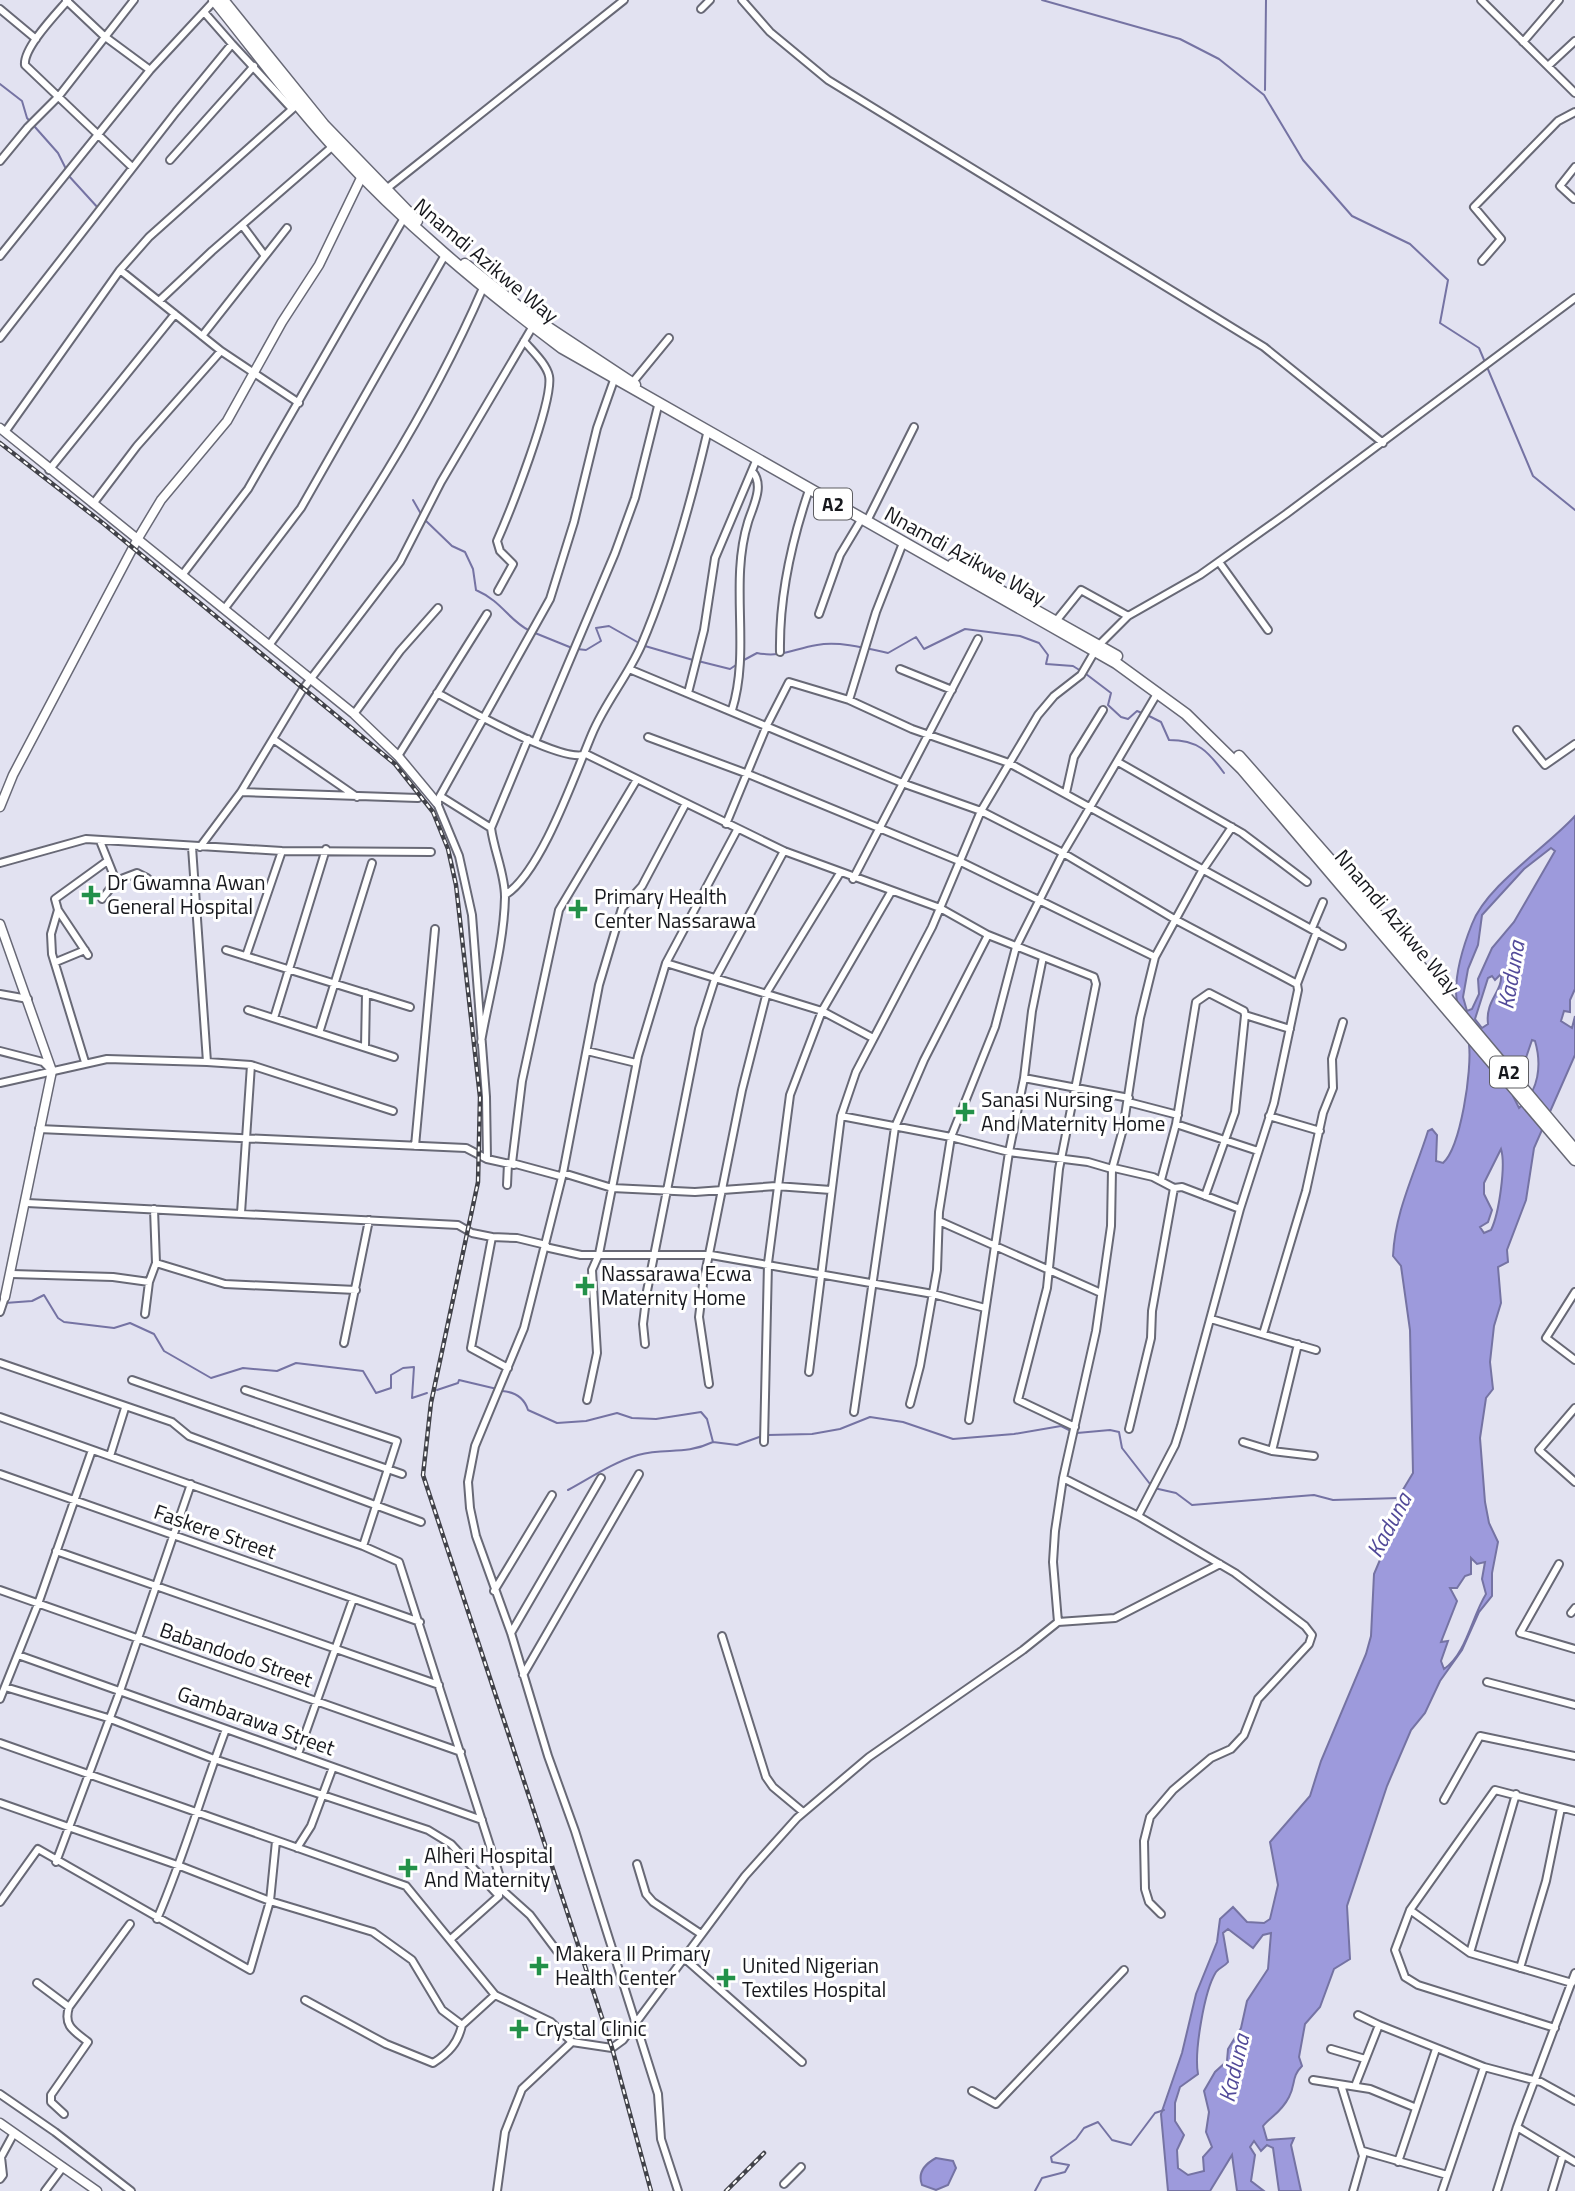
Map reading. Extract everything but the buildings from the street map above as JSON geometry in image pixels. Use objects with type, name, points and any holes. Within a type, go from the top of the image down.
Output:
[{"type":"highway","name":"Nnamdi Azikwe Way","points":[[217,0],[324,125],[385,190],[491,286],[562,338],[632,383],[865,518],[1056,621],[1170,694],[1220,737],[1348,880],[1449,1008]]},
{"type":"highway","name":"Nnamdi Azikwe Way","points":[[217,0],[295,106],[362,176],[445,255],[533,326],[614,380],[707,434],[755,466],[865,518],[902,543],[1097,648],[1158,691],[1223,748],[1563,1141],[1575,1160]]},
{"type":"highway","name":"Nnamdi Azikwe Way","points":[[1563,1141],[1575,1150]]},
{"type":"main road","points":[[0,807],[13,775],[137,540],[161,500],[219,432],[319,265],[362,176]]},
{"type":"main road","points":[[2,430],[355,713],[438,799]]},
{"type":"main road","points":[[0,924],[2,937],[28,999],[52,1071],[27,1203],[5,1297]]},
{"type":"main road","points":[[0,2123],[97,2191]]},
{"type":"street","points":[[132,167],[25,65],[25,56],[67,0],[104,36],[150,70]]},
{"type":"street","points":[[0,161],[33,121],[59,96],[134,0]]},
{"type":"street","points":[[0,256],[150,70],[217,0]]},
{"type":"street","points":[[385,190],[624,0]]},
{"type":"street","points":[[701,9],[710,0]]},
{"type":"street","points":[[742,0],[769,32],[828,80],[1264,347],[1383,443]]},
{"type":"street","points":[[1481,0],[1575,93]]},
{"type":"street","points":[[1523,42],[1559,0]]},
{"type":"street","points":[[0,9],[36,39]]},
{"type":"street","points":[[2,430],[120,270],[149,237],[295,106],[232,44],[204,12]]},
{"type":"street","points":[[1548,66],[1575,41]]},
{"type":"street","points":[[0,338],[132,167],[232,44]]},
{"type":"street","points":[[170,160],[254,66]]},
{"type":"street","points":[[1482,261],[1501,241],[1474,207],[1558,121],[1575,112]]},
{"type":"street","points":[[159,301],[333,146]]},
{"type":"street","points":[[1574,199],[1560,186],[1575,167]]},
{"type":"street","points":[[183,574],[248,489],[404,218]]},
{"type":"street","points":[[242,225],[265,256]]},
{"type":"street","points":[[202,336],[287,228]]},
{"type":"street","points":[[225,608],[301,508],[445,255]]},
{"type":"street","points":[[120,270],[221,351],[299,403]]},
{"type":"street","points":[[270,644],[333,558],[422,410],[483,288]]},
{"type":"street","points":[[809,1372],[831,1190],[846,1093],[940,908],[981,811],[1054,695],[1083,673],[1097,648],[1128,616],[1219,562],[1482,370],[1491,360],[1575,298]]},
{"type":"street","points":[[49,470],[105,396],[175,314]]},
{"type":"street","points":[[208,1062],[196,847],[241,792],[311,677],[400,562],[424,514],[533,326]]},
{"type":"street","points":[[632,383],[669,338]]},
{"type":"street","points":[[498,591],[513,564],[499,551],[497,541],[523,477],[548,394],[550,378],[546,368],[524,341]]},
{"type":"street","points":[[93,504],[137,446],[221,351]]},
{"type":"street","points":[[487,1159],[472,915],[459,856],[438,799],[554,589],[597,428],[614,380]]},
{"type":"street","points":[[481,1042],[505,895],[491,828],[575,650],[635,498],[658,406]]},
{"type":"street","points":[[819,614],[840,555],[865,518],[914,428]]},
{"type":"street","points":[[505,895],[520,885],[586,754],[593,731],[641,644],[677,549],[707,434]]},
{"type":"street","points":[[688,693],[698,661],[715,558],[755,466]]},
{"type":"street","points":[[732,710],[741,662],[738,561],[758,488],[755,466]]},
{"type":"street","points":[[780,652],[783,592],[796,529],[809,490]]},
{"type":"street","points":[[849,700],[864,645],[902,543]]},
{"type":"street","points":[[1219,562],[1268,630]]},
{"type":"street","points":[[1056,621],[1081,590],[1128,616]]},
{"type":"street","points":[[355,713],[400,651],[438,608]]},
{"type":"street","points":[[398,756],[487,614]]},
{"type":"street","points":[[853,878],[978,639]]},
{"type":"street","points":[[629,669],[902,783],[981,811],[1063,853],[1176,920],[1297,985]]},
{"type":"street","points":[[900,669],[952,691]]},
{"type":"street","points":[[726,824],[767,725],[789,681],[849,700],[929,735],[1009,763],[1342,946]]},
{"type":"street","points":[[910,1404],[933,1294],[939,1222],[951,1137],[995,1027],[1016,947],[1038,898],[1158,691]]},
{"type":"street","points":[[437,693],[532,740],[572,756],[586,754],[636,781],[784,851],[940,908],[1016,947],[1091,974],[1096,980],[1063,1160],[1059,1169],[1047,1288],[1019,1387],[1018,1400],[1075,1427]]},
{"type":"street","points":[[1066,793],[1074,757],[1103,710]]},
{"type":"street","points":[[1517,730],[1545,765],[1575,744]]},
{"type":"street","points":[[648,737],[748,774],[959,861],[1155,957]]},
{"type":"street","points":[[273,739],[359,798]]},
{"type":"street","points":[[1118,762],[1232,827],[1307,882]]},
{"type":"street","points":[[507,1185],[522,1081],[559,910],[636,781]]},
{"type":"street","points":[[241,792],[418,798]]},
{"type":"street","points":[[438,799],[491,828]]},
{"type":"street","points":[[678,2191],[662,2139],[658,2094],[511,1633],[476,1536],[468,1482],[475,1446],[524,1328],[562,1175],[600,985],[622,908],[642,886],[685,805]]},
{"type":"street","points":[[1058,1622],[1053,1562],[1063,1478],[1101,1293],[1111,1226],[1113,1168],[1129,1100],[1140,1017],[1155,957],[1202,871],[1232,827]]},
{"type":"street","points":[[587,1400],[597,1353],[592,1270],[598,1254],[636,1063],[666,963],[737,830]]},
{"type":"street","points":[[0,863],[75,841],[282,851],[326,849],[430,852]]},
{"type":"street","points":[[100,841],[106,862],[116,881]]},
{"type":"street","points":[[274,1018],[326,849]]},
{"type":"street","points":[[246,956],[282,851]]},
{"type":"street","points":[[645,1344],[643,1324],[654,1255],[699,1029],[715,979],[784,851]]},
{"type":"street","points":[[56,962],[86,952],[58,910],[55,900],[58,894],[106,862]]},
{"type":"street","points":[[319,1033],[372,863]]},
{"type":"street","points":[[102,899],[116,881],[137,873],[157,888]]},
{"type":"street","points":[[709,1384],[699,1317],[742,1090],[767,992],[840,873]]},
{"type":"street","points":[[764,1442],[764,1338],[768,1263],[790,1095],[822,1011],[891,892]]},
{"type":"street","points":[[1138,1516],[1175,1445],[1240,1209],[1269,1116],[1290,1029],[1297,985],[1323,902]]},
{"type":"street","points":[[58,910],[51,934],[52,954],[85,1062]]},
{"type":"street","points":[[415,1146],[435,929]]},
{"type":"street","points":[[854,1412],[875,1283],[895,1127],[924,1060],[988,934]]},
{"type":"street","points":[[226,950],[410,1007]]},
{"type":"street","points":[[969,1420],[1009,1152],[1024,1078],[1031,1011],[1043,957]]},
{"type":"street","points":[[666,963],[822,1011],[873,1038]]},
{"type":"street","points":[[365,1047],[366,993]]},
{"type":"street","points":[[1161,1180],[1178,1115],[1198,998],[1209,993],[1244,1011],[1245,1015],[1235,1112],[1227,1141],[1205,1196]]},
{"type":"street","points":[[0,994],[28,999]]},
{"type":"street","points":[[248,1010],[394,1057]]},
{"type":"street","points":[[1245,1015],[1290,1029]]},
{"type":"street","points":[[1263,1334],[1279,1287],[1333,1088],[1332,1059],[1343,1022]]},
{"type":"street","points":[[0,1051],[43,1062],[52,1071]]},
{"type":"street","points":[[587,1051],[636,1063]]},
{"type":"street","points":[[0,1083],[107,1059],[251,1065],[393,1111]]},
{"type":"street","points":[[241,1213],[244,1136],[251,1065]]},
{"type":"street","points":[[1024,1078],[1129,1100],[1178,1115]]},
{"type":"street","points":[[841,1116],[951,1137],[1009,1152],[1113,1168],[1161,1180],[1174,1188],[1240,1209]]},
{"type":"street","points":[[1269,1116],[1321,1131]]},
{"type":"street","points":[[1176,1124],[1258,1151]]},
{"type":"street","points":[[39,1129],[467,1148],[487,1159],[612,1188],[666,1191],[776,1186],[831,1190]]},
{"type":"street","points":[[1129,1429],[1151,1338],[1152,1311],[1174,1188]]},
{"type":"street","points":[[27,1203],[458,1225],[472,1233],[517,1238],[581,1255],[711,1255],[768,1263],[933,1294],[985,1308]]},
{"type":"street","points":[[145,1314],[149,1282],[156,1263],[153,1209]]},
{"type":"street","points":[[344,1343],[369,1220]]},
{"type":"street","points":[[939,1222],[1101,1293]]},
{"type":"street","points":[[492,1237],[471,1348],[508,1368]]},
{"type":"street","points":[[156,1263],[225,1284],[356,1290]]},
{"type":"street","points":[[12,1274],[113,1277],[149,1282]]},
{"type":"street","points":[[1575,1292],[1546,1338],[1575,1360]]},
{"type":"street","points":[[0,1312],[5,1297]]},
{"type":"street","points":[[1211,1319],[1317,1350]]},
{"type":"street","points":[[1272,1451],[1298,1344]]},
{"type":"street","points":[[0,1363],[172,1422],[188,1436],[421,1522]]},
{"type":"street","points":[[132,1380],[401,1474]]},
{"type":"street","points":[[245,1390],[397,1441],[390,1471],[363,1546]]},
{"type":"street","points":[[110,1456],[125,1408]]},
{"type":"street","points":[[1575,1408],[1539,1450],[1575,1482]]},
{"type":"street","points":[[0,1417],[363,1546],[399,1562],[482,1820],[499,1892]]},
{"type":"street","points":[[1243,1442],[1272,1451],[1314,1456]]},
{"type":"street","points":[[0,1699],[38,1604],[92,1450]]},
{"type":"street","name":"Faskere Street","points":[[0,1474],[420,1622]]},
{"type":"street","points":[[523,1675],[639,1474]]},
{"type":"street","points":[[1063,1478],[1138,1516],[1220,1564],[1305,1626],[1312,1635],[1311,1641],[1258,1699],[1244,1735],[1231,1749],[1211,1758],[1173,1790],[1150,1817],[1144,1841],[1145,1889],[1149,1902],[1161,1914]]},
{"type":"street","points":[[511,1633],[601,1479]]},
{"type":"street","points":[[56,1862],[158,1586],[191,1484]]},
{"type":"street","points":[[494,1591],[552,1495]]},
{"type":"street","points":[[56,1551],[439,1685]]},
{"type":"street","points":[[0,1743],[195,1814],[406,1886],[452,1938],[495,1995],[551,2022],[572,2042],[611,2048],[623,2040],[634,2021],[762,1855],[803,1812],[869,1757],[1023,1650],[1058,1622],[1115,1618],[1220,1564]]},
{"type":"street","points":[[1559,1564],[1520,1633],[1575,1648]]},
{"type":"street","name":"Babandodo Street","points":[[0,1590],[461,1752]]},
{"type":"street","points":[[298,1754],[353,1599]]},
{"type":"street","points":[[722,1636],[766,1777],[773,1787],[803,1812]]},
{"type":"street","name":"Gambarawa Street","points":[[18,1655],[482,1820]]},
{"type":"street","points":[[1487,1682],[1575,1705]]},
{"type":"street","points":[[5,1687],[108,1718],[214,1759],[428,1830],[451,1844],[499,1892],[530,1915],[556,1951]]},
{"type":"street","points":[[157,1919],[180,1866],[195,1814],[226,1729]]},
{"type":"street","points":[[1444,1800],[1480,1736],[1575,1756]]},
{"type":"street","points":[[297,1848],[311,1826],[333,1767]]},
{"type":"street","points":[[1555,2028],[1418,1984],[1405,1977],[1395,1950],[1410,1910],[1495,1790],[1575,1811]]},
{"type":"street","points":[[1470,1953],[1516,1794]]},
{"type":"street","points":[[0,1802],[270,1901],[353,1924],[384,1938],[412,1960],[442,2010],[463,2025]]},
{"type":"street","points":[[1520,1968],[1546,1881],[1561,1808]]},
{"type":"street","points":[[0,1902],[38,1849],[56,1862],[250,1970],[270,1901],[276,1841]]},
{"type":"street","points":[[637,1864],[646,1894],[653,1902],[701,1934]]},
{"type":"street","points":[[452,1938],[499,1892]]},
{"type":"street","points":[[1410,1910],[1470,1953],[1573,1983]]},
{"type":"street","points":[[64,2114],[51,2102],[51,2095],[88,2042],[67,2025],[69,2007],[130,1924]]},
{"type":"street","points":[[683,1957],[802,2062]]},
{"type":"street","points":[[972,2091],[996,2104],[1124,1970]]},
{"type":"street","points":[[1497,2191],[1517,2127],[1575,1973]]},
{"type":"street","points":[[37,1983],[69,2007]]},
{"type":"street","points":[[304,2000],[386,2044],[433,2063],[446,2055],[459,2039],[463,2025],[495,1995]]},
{"type":"street","points":[[1358,2015],[1436,2049],[1484,2067],[1534,2081],[1575,2101]]},
{"type":"street","points":[[1355,2086],[1379,2025]]},
{"type":"street","points":[[497,2191],[505,2132],[522,2089],[572,2042]]},
{"type":"street","points":[[1331,2049],[1365,2059]]},
{"type":"street","points":[[1398,2162],[1414,2107],[1436,2049]]},
{"type":"street","points":[[1442,2191],[1484,2067]]},
{"type":"street","points":[[1313,2080],[1355,2086],[1414,2107]]},
{"type":"street","points":[[1341,2085],[1354,2133],[1363,2151],[1353,2191]]},
{"type":"street","points":[[0,2094],[55,2132],[131,2191]]},
{"type":"street","points":[[1517,2127],[1575,2162]]},
{"type":"street","points":[[0,2179],[3,2175],[1,2157],[14,2133]]},
{"type":"street","points":[[1363,2151],[1447,2175]]},
{"type":"street","points":[[1552,2191],[1563,2155]]},
{"type":"street","points":[[46,2191],[63,2167]]},
{"type":"street","points":[[784,2184],[801,2167]]},
{"type":"water","name":"Kaduna","points":[[1575,816],[1575,989],[1570,1000],[1570,1012],[1564,1011],[1561,1021],[1572,1028],[1575,1016],[1575,1055],[1534,1148],[1526,1200],[1507,1250],[1508,1262],[1498,1267],[1501,1303],[1494,1326],[1490,1362],[1493,1389],[1486,1398],[1480,1438],[1485,1502],[1489,1523],[1498,1542],[1492,1573],[1492,1596],[1479,1612],[1462,1650],[1440,1681],[1425,1713],[1411,1730],[1387,1786],[1347,1906],[1350,1959],[1334,1969],[1320,2007],[1305,2024],[1299,2057],[1302,2066],[1296,2074],[1286,2102],[1263,2126],[1267,2140],[1294,2138],[1291,2145],[1301,2191],[1279,2191],[1273,2148],[1267,2145],[1261,2151],[1254,2141],[1250,2147],[1255,2155],[1251,2181],[1264,2191],[1237,2191],[1232,2155],[1210,2191],[1168,2191],[1161,2114],[1182,2053],[1196,1994],[1217,1942],[1220,1919],[1233,1907],[1247,1922],[1264,1923],[1270,1919],[1278,1885],[1270,1842],[1310,1796],[1321,1761],[1366,1654],[1371,1636],[1374,1574],[1385,1548],[1398,1498],[1413,1473],[1410,1330],[1401,1266],[1393,1256],[1397,1223],[1428,1131],[1432,1129],[1437,1135],[1436,1161],[1443,1163],[1460,1125],[1467,1089],[1469,1056],[1468,1038],[1456,992],[1463,949],[1472,924],[1490,895]],"holes":[[[1551,848],[1555,851],[1514,922],[1492,948],[1478,979],[1479,994],[1472,1009],[1467,1011],[1463,997],[1468,969],[1478,945],[1482,915],[1524,869]],[[1501,974],[1501,980],[1489,1009],[1488,1024],[1482,1028],[1475,1019],[1488,978],[1492,976],[1495,980]],[[1532,1040],[1535,1041],[1537,1050],[1537,1077],[1531,1094],[1519,1108],[1513,1096]],[[1501,1149],[1503,1166],[1499,1202],[1491,1230],[1484,1233],[1480,1227],[1488,1222],[1492,1210],[1484,1194],[1484,1183]],[[1471,1558],[1477,1564],[1485,1562],[1482,1579],[1486,1594],[1458,1654],[1444,1669],[1441,1661],[1448,1641],[1441,1642],[1457,1601],[1450,1588],[1457,1588],[1465,1576],[1471,1574]],[[1228,1929],[1253,1948],[1263,1935],[1271,1933],[1268,1969],[1247,2001],[1241,2028],[1228,2049],[1227,2061],[1215,2072],[1204,2091],[1209,2112],[1206,2132],[1212,2147],[1203,2157],[1204,2171],[1188,2175],[1178,2168],[1177,2150],[1184,2135],[1175,2121],[1175,2103],[1180,2087],[1198,2074],[1199,2038],[1204,2007],[1216,1972],[1228,1962],[1223,1933]]]},
{"type":"water","points":[[936,2158],[953,2161],[956,2168],[948,2185],[936,2190],[922,2185],[921,2172]]},
{"type":"waterway","points":[[1042,0],[1180,39],[1219,59],[1264,95],[1303,160],[1352,216],[1410,244],[1448,280],[1440,323],[1479,348],[1533,476],[1575,510]]},
{"type":"waterway","points":[[1265,90],[1266,0]]},
{"type":"waterway","points":[[0,84],[22,101],[27,118],[58,153],[66,169]]},
{"type":"waterway","points":[[68,175],[99,209]]},
{"type":"waterway","points":[[413,500],[421,514]]},
{"type":"waterway","points":[[424,519],[452,546],[465,552],[473,569],[476,590],[493,600],[530,631]]},
{"type":"waterway","points":[[577,649],[586,650],[601,641],[596,628],[609,626],[639,643]]},
{"type":"waterway","points":[[744,660],[757,653],[780,654],[825,644],[888,653],[916,637],[924,649],[965,629],[1020,636],[1039,643],[1048,655],[1046,664],[1073,666],[1081,671]]},
{"type":"waterway","points":[[535,633],[572,648]]},
{"type":"waterway","points":[[645,646],[693,660]]},
{"type":"waterway","points":[[698,661],[730,669],[736,665]]},
{"type":"waterway","points":[[1086,674],[1111,693],[1108,705],[1121,717],[1128,719],[1137,711],[1142,713]]},
{"type":"waterway","points":[[1147,715],[1161,722],[1169,740],[1188,742],[1201,748],[1224,773]]},
{"type":"waterway","points":[[5,1303],[32,1301],[44,1295],[58,1318],[64,1322],[114,1328],[130,1323],[154,1334],[164,1351],[211,1378],[243,1368],[277,1371],[296,1363],[363,1371],[376,1393],[391,1388],[391,1375],[403,1368],[414,1367],[412,1398],[427,1393]]},
{"type":"waterway","points":[[437,1390],[458,1383],[459,1380],[497,1389]]},
{"type":"waterway","points":[[502,1391],[518,1396],[528,1410],[557,1423],[586,1421],[617,1413],[632,1418],[656,1419],[701,1412],[707,1419],[713,1442],[737,1445],[762,1436]]},
{"type":"waterway","points":[[768,1435],[812,1434],[840,1429],[870,1417],[903,1422],[953,1439],[1014,1434],[1061,1426],[1071,1431]]},
{"type":"waterway","points":[[1077,1433],[1110,1430],[1119,1432],[1122,1448],[1150,1484]]},
{"type":"waterway","points":[[568,1490],[611,1466],[638,1455],[693,1449],[713,1442]]},
{"type":"waterway","name":"Kaduna","points":[[1154,1488],[1176,1493],[1192,1505],[1314,1495],[1333,1500],[1399,1498]]},
{"type":"waterway","points":[[1035,2191],[1042,2178],[1065,2172],[1069,2165],[1052,2162],[1051,2157],[1076,2139],[1084,2128],[1098,2122],[1112,2140],[1131,2145],[1155,2113],[1164,2110]]},
{"type":"railway","points":[[0,443],[104,524],[395,764],[433,812],[448,849],[456,885],[480,1097],[478,1182],[431,1403],[423,1475],[612,2048],[651,2191]]},
{"type":"railway","points":[[726,2191],[764,2153]]},
{"type":"place","name":"Dr Gwamna Awan General Hospital","points":[[91,895]]},
{"type":"place","name":"Primary Health Center Nassarawa","points":[[578,909]]},
{"type":"place","name":"Sanasi Nursing And Maternity Home","points":[[965,1112]]},
{"type":"place","name":"Nassarawa Ecwa Maternity Home","points":[[585,1286]]},
{"type":"place","name":"Alheri Hospital And Maternity","points":[[408,1868]]},
{"type":"place","name":"Makera II Primary Health Center","points":[[539,1966]]},
{"type":"place","name":"United Nigerian Textiles Hospital","points":[[726,1978]]},
{"type":"place","name":"Crystal Clinic","points":[[519,2029]]}]
